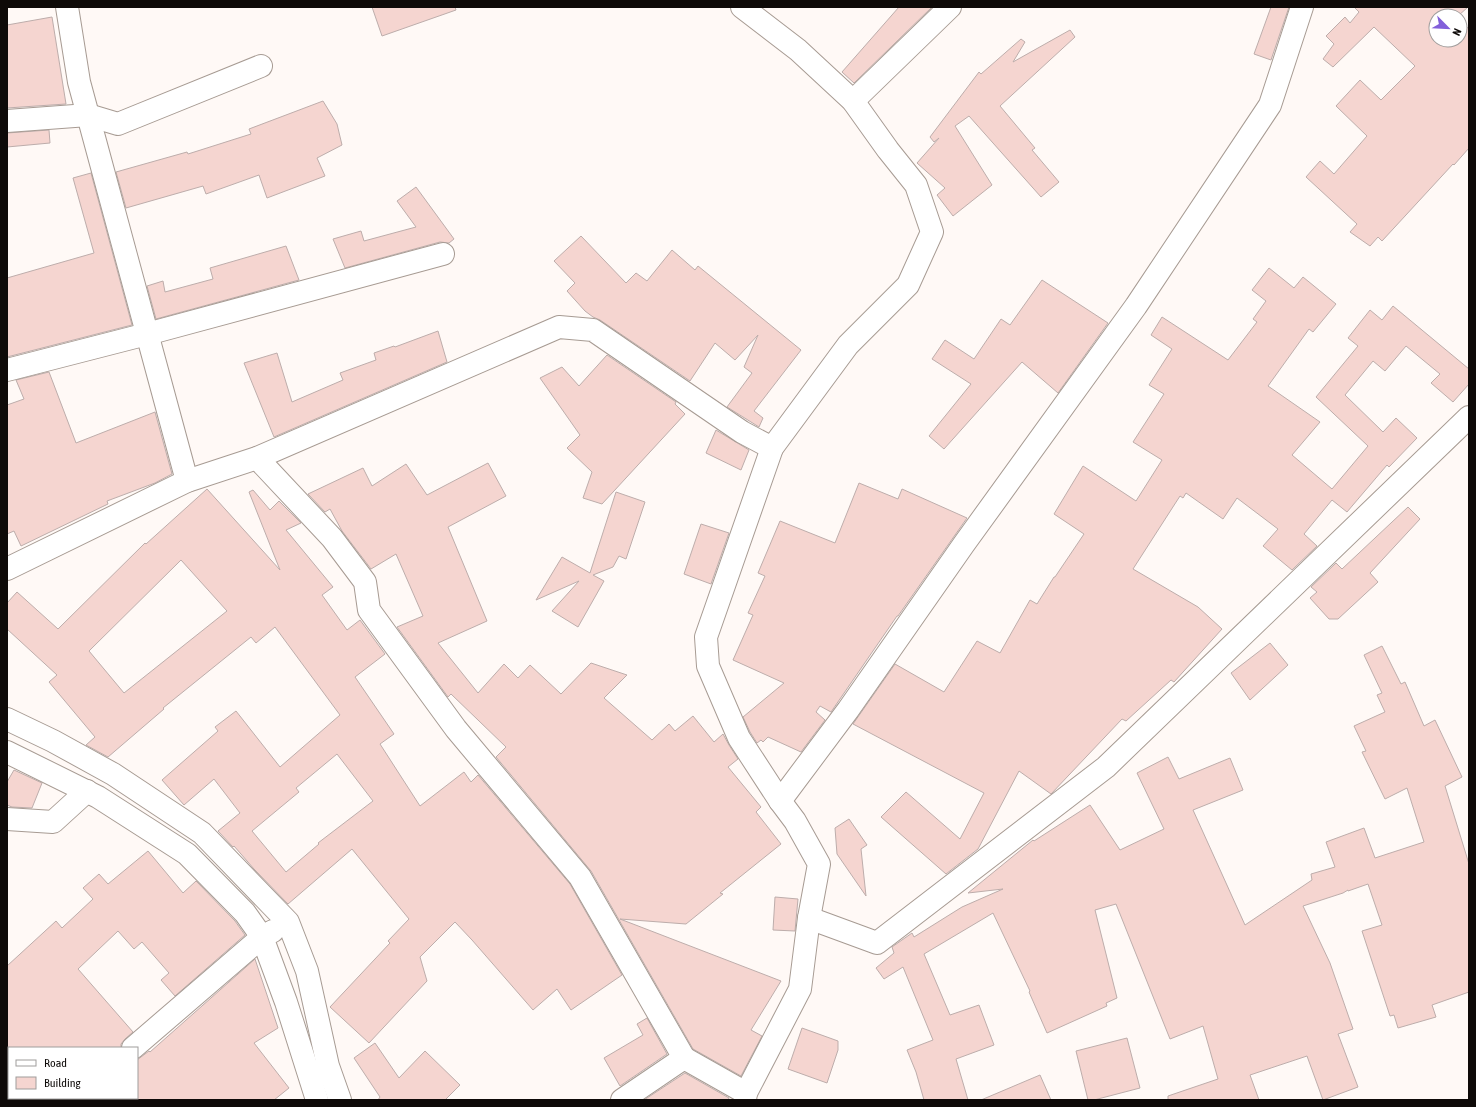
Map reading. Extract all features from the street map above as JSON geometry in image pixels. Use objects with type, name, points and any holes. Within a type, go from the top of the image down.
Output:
[{"type":"street","points":[[67,7],[79,82],[187,481]]},
{"type":"street","points":[[257,458],[332,538],[365,582],[369,610],[456,729],[580,876],[684,1058],[746,1096],[800,989],[809,918],[819,864],[795,821],[780,801],[739,738],[708,666],[706,637],[772,448],[848,345],[908,285],[932,232],[916,185],[888,150],[853,101],[798,50],[742,7]]},
{"type":"street","points":[[853,101],[950,7]]},
{"type":"street","points":[[780,801],[848,710],[964,544],[1136,306],[1270,105],[1302,7]]},
{"type":"street","points":[[7,121],[88,115],[118,124],[261,66]]},
{"type":"street","points":[[7,370],[147,334],[443,254]]},
{"type":"street","points":[[7,569],[187,481],[257,458],[559,326],[593,330],[742,432],[772,448]]},
{"type":"street","points":[[809,918],[877,943],[1106,767],[1469,417]]},
{"type":"street","points":[[7,719],[53,741],[113,774],[202,833],[288,922],[307,971],[328,1066],[340,1100]]},
{"type":"street","points":[[7,752],[92,794],[187,854],[245,913],[262,937],[286,1002],[317,1100]]},
{"type":"street","points":[[7,819],[53,822],[92,794],[113,774]]},
{"type":"street","points":[[134,1047],[262,937],[288,922]]},
{"type":"street","points":[[622,1100],[684,1058]]},
{"type":"street","points":[[310,1078],[328,1066]]},
{"type":"building","points":[[372,7],[455,7],[456,10],[382,36]]},
{"type":"building","points":[[899,7],[932,7],[854,83],[842,72]]},
{"type":"building","points":[[1271,7],[1289,7],[1271,60],[1254,54]]},
{"type":"building","points":[[1354,7],[1468,7],[1428,8],[1428,48],[1468,48],[1468,28],[1469,29],[1469,148],[1382,241],[1378,237],[1370,246],[1350,232],[1357,224],[1306,177],[1320,161],[1334,174],[1367,136],[1336,106],[1360,80],[1381,100],[1415,66],[1374,27],[1333,67],[1323,59],[1334,44],[1326,36],[1345,17],[1350,23],[1359,12]]},
{"type":"building","points":[[52,17],[66,104],[7,108],[7,25]]},
{"type":"building","points":[[1070,30],[1075,37],[1000,106],[1035,148],[1032,150],[1059,182],[1041,197],[969,116],[955,126],[992,185],[953,216],[937,195],[945,188],[917,163],[939,138],[934,142],[930,137],[979,72],[981,74],[1021,39],[1025,42],[1013,62]]},
{"type":"building","points":[[323,101],[337,124],[342,145],[317,158],[325,176],[267,198],[259,175],[206,194],[203,186],[126,208],[116,172],[187,152],[188,154],[251,134],[249,129]]},
{"type":"building","points":[[49,130],[50,143],[7,147],[7,133]]},
{"type":"building","points":[[91,173],[132,325],[7,357],[7,278],[94,253],[73,178]]},
{"type":"building","points":[[416,187],[454,239],[449,243],[440,242],[345,268],[333,239],[361,231],[364,241],[416,227],[397,201]]},
{"type":"building","points":[[581,236],[626,283],[636,273],[647,281],[672,250],[695,270],[698,266],[801,350],[754,411],[763,418],[759,427],[727,407],[752,373],[744,367],[758,335],[735,360],[715,343],[690,381],[600,320],[593,317],[585,311],[567,291],[575,283],[554,261]]},
{"type":"building","points":[[286,246],[299,280],[156,319],[147,286],[163,281],[165,292],[213,279],[210,268]]},
{"type":"building","points":[[1269,268],[1294,288],[1303,277],[1336,304],[1313,332],[1309,329],[1268,386],[1320,422],[1292,455],[1332,489],[1368,446],[1316,397],[1358,346],[1348,338],[1370,310],[1382,320],[1393,306],[1469,369],[1469,384],[1453,402],[1431,383],[1440,374],[1406,346],[1385,371],[1373,361],[1345,395],[1383,432],[1396,418],[1417,438],[1389,467],[1387,465],[1347,512],[1332,500],[1304,534],[1317,546],[1292,570],[1263,546],[1278,529],[1237,498],[1223,519],[1186,493],[1183,498],[1180,496],[1133,569],[1198,607],[1222,629],[1174,682],[1171,680],[1126,721],[1122,719],[1051,794],[1019,771],[978,849],[946,874],[881,817],[906,792],[960,839],[984,793],[853,724],[895,664],[944,692],[977,641],[1000,653],[1030,600],[1037,604],[1084,534],[1054,514],[1083,466],[1136,501],[1162,460],[1133,442],[1164,394],[1149,385],[1172,349],[1151,335],[1162,317],[1228,360],[1257,322],[1253,319],[1266,301],[1252,290]]},
{"type":"building","points":[[1042,280],[1108,323],[1058,393],[1022,362],[944,449],[929,436],[971,384],[932,359],[945,340],[974,359],[1001,319],[1010,325]]},
{"type":"building","points":[[438,331],[447,362],[274,437],[244,363],[277,353],[292,402],[343,380],[340,373],[376,360],[374,353]]},
{"type":"building","points":[[607,355],[676,402],[675,404],[685,414],[602,504],[583,498],[592,472],[567,448],[580,435],[540,378],[562,367],[579,386]]},
{"type":"building","points":[[49,372],[76,443],[155,412],[172,474],[155,483],[107,501],[108,504],[21,546],[14,531],[7,534],[7,405],[24,399],[16,380]]},
{"type":"building","points":[[716,430],[749,450],[741,470],[706,453]]},
{"type":"building","points":[[488,463],[506,496],[448,527],[487,621],[438,643],[478,693],[504,664],[518,678],[530,665],[561,694],[591,663],[627,675],[604,698],[652,740],[669,724],[675,731],[693,716],[714,742],[723,734],[738,759],[728,767],[761,807],[756,812],[781,844],[720,893],[723,894],[686,924],[620,919],[781,981],[751,1030],[762,1036],[741,1076],[693,1049],[591,871],[496,757],[506,747],[451,694],[448,697],[397,627],[423,616],[396,554],[371,569],[342,531],[330,509],[325,512],[308,494],[363,468],[372,486],[406,464],[427,495]]},
{"type":"building","points":[[859,483],[898,499],[902,489],[967,518],[831,712],[820,706],[816,712],[825,720],[801,752],[768,737],[763,742],[761,740],[757,743],[743,717],[784,683],[733,660],[753,615],[748,613],[765,576],[758,573],[780,521],[835,543]]},
{"type":"building","points":[[207,489],[280,570],[249,492],[253,490],[270,510],[279,501],[301,523],[286,530],[333,587],[322,595],[347,630],[360,620],[385,654],[355,677],[394,734],[380,744],[420,806],[464,772],[471,782],[478,775],[570,884],[622,975],[571,1010],[557,989],[533,1010],[455,922],[420,957],[427,981],[369,1043],[330,1007],[390,943],[388,941],[409,919],[352,849],[288,904],[218,831],[240,813],[214,779],[184,805],[162,780],[218,731],[215,727],[236,711],[280,767],[340,715],[275,627],[256,643],[251,637],[163,708],[164,709],[108,757],[86,745],[95,737],[49,682],[57,675],[7,629],[7,603],[17,592],[58,629],[145,543],[146,544]],"holes":[[[181,560],[227,611],[124,693],[89,651]],[[337,754],[373,801],[318,843],[319,844],[286,872],[252,831],[299,792],[296,788]]]},
{"type":"building","points":[[616,492],[645,502],[626,559],[619,556],[613,567],[593,575],[604,581],[578,627],[552,611],[579,581],[536,600],[562,557],[590,573]]},
{"type":"building","points":[[1408,507],[1420,519],[1370,573],[1378,582],[1338,619],[1329,619],[1310,598],[1317,592],[1311,587],[1336,563],[1342,569]]},
{"type":"building","points":[[701,524],[729,533],[711,584],[684,574]]},
{"type":"building","points":[[1270,643],[1288,665],[1250,700],[1231,673]]},
{"type":"building","points":[[1382,646],[1401,684],[1405,682],[1424,726],[1435,720],[1462,777],[1445,786],[1469,864],[1469,992],[1432,1005],[1436,1017],[1398,1028],[1394,1015],[1390,1016],[1362,931],[1382,925],[1368,884],[1303,906],[1330,963],[1353,1029],[1338,1034],[1358,1087],[1323,1100],[1307,1056],[1250,1075],[1259,1100],[1168,1100],[1168,1096],[1218,1079],[1203,1026],[1170,1039],[1116,904],[1095,910],[1117,998],[1106,1003],[1107,1006],[1047,1033],[1029,992],[1030,991],[993,913],[924,954],[950,1015],[979,1005],[994,1045],[956,1059],[968,1100],[924,1100],[916,1072],[907,1050],[933,1040],[903,967],[884,979],[876,968],[894,953],[892,947],[912,933],[914,937],[962,907],[1003,889],[968,893],[1033,840],[1034,841],[1090,805],[1120,850],[1164,829],[1137,773],[1168,757],[1179,779],[1230,758],[1243,790],[1193,810],[1245,925],[1312,880],[1311,874],[1335,867],[1326,842],[1364,828],[1375,858],[1424,842],[1407,788],[1385,799],[1362,752],[1366,751],[1354,726],[1385,712],[1377,695],[1382,693],[1364,655]]},
{"type":"building","points":[[14,770],[42,783],[32,808],[12,807],[7,805],[7,782]]},
{"type":"building","points":[[849,819],[867,845],[861,849],[866,896],[837,854],[835,828]]},
{"type":"building","points":[[148,851],[183,893],[196,881],[235,921],[245,935],[175,996],[161,980],[169,973],[142,942],[134,949],[118,931],[78,969],[133,1032],[121,1044],[121,1047],[7,1048],[7,966],[56,921],[62,928],[93,899],[83,888],[99,874],[108,884]]},
{"type":"building","points":[[775,897],[798,899],[795,931],[773,930]]},
{"type":"building","points":[[255,959],[278,1028],[254,1043],[289,1088],[274,1100],[137,1100],[138,1059],[149,1051],[150,1052]]},
{"type":"building","points":[[647,1018],[667,1054],[620,1086],[604,1058],[643,1035],[637,1024]]},
{"type":"building","points":[[802,1028],[838,1041],[838,1050],[827,1083],[788,1069]]},
{"type":"building","points":[[1127,1038],[1140,1088],[1094,1100],[1088,1100],[1076,1051]]},
{"type":"building","points":[[375,1043],[399,1078],[425,1051],[460,1085],[445,1100],[378,1100],[380,1097],[354,1058]]},
{"type":"building","points":[[685,1073],[729,1098],[728,1100],[644,1100]]},
{"type":"building","points":[[1040,1075],[1051,1100],[981,1100]]}]
